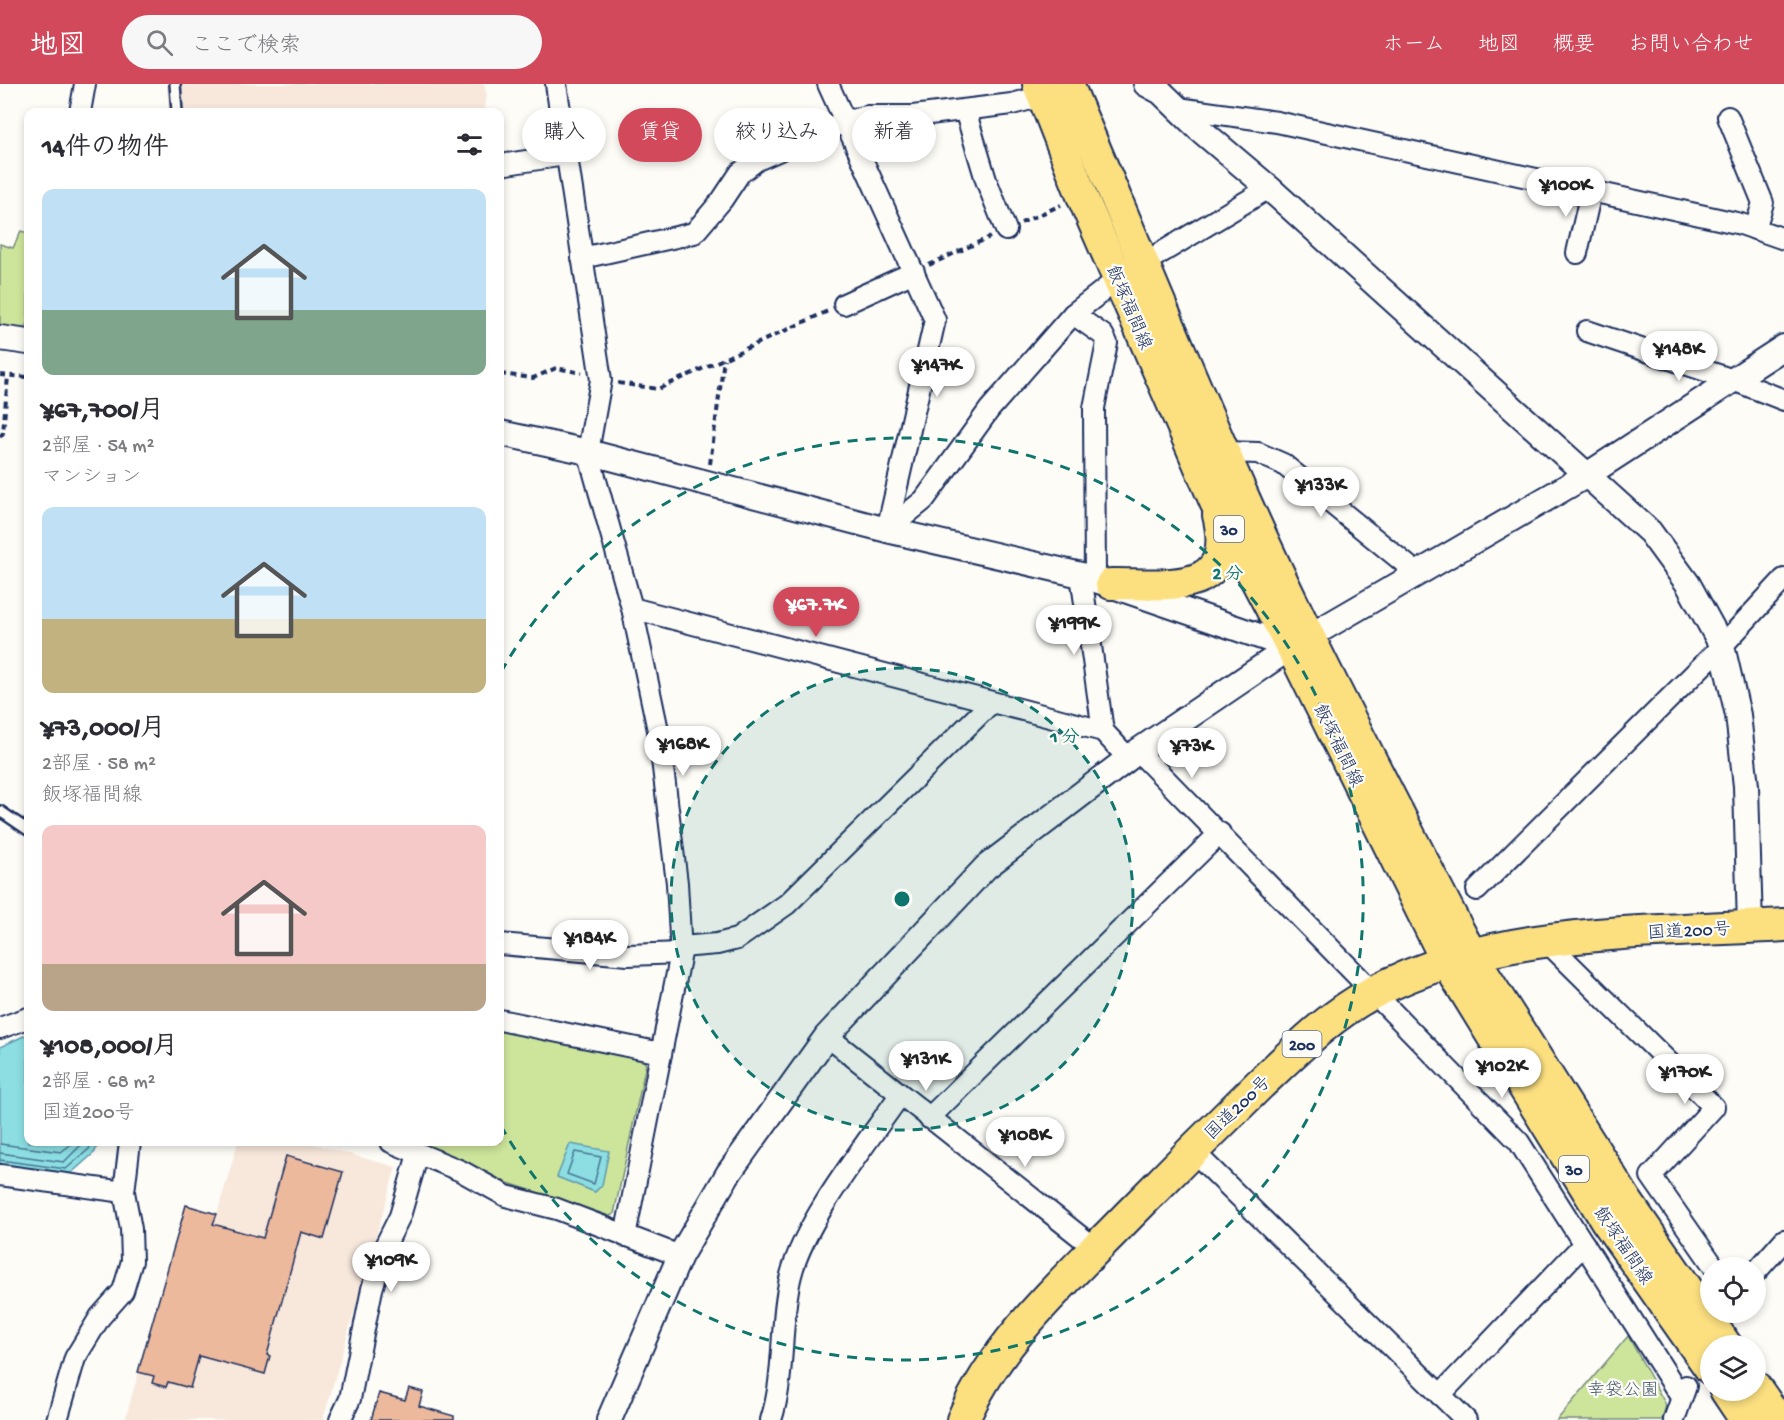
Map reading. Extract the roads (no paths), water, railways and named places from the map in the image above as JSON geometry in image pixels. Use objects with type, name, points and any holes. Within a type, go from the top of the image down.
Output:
[{"type":"highway","name":"国道200号","points":[[963,1420],[975,1392],[1008,1344],[1096,1249],[1192,1150],[1318,1028],[1372,993],[1406,977],[1459,959],[1544,939],[1784,925]]},
{"type":"main road","name":"飯塚福間線","points":[[1059,87],[1110,188],[1144,263],[1225,452],[1300,642]]},
{"type":"main road","name":"飯塚福間線","points":[[1059,87],[1118,279],[1215,502],[1300,642],[1459,959],[1606,1221],[1693,1383]]},
{"type":"main road","points":[[1096,579],[1191,583],[1203,576],[1221,552],[1224,538],[1215,502]]},
{"type":"main road","name":"飯塚福間線","points":[[1459,959],[1719,1335]]},
{"type":"main road","points":[[1732,1401],[1745,1420]]},
{"type":"main road","points":[[1766,1401],[1779,1420]]},
{"type":"street","points":[[81,108],[85,84]]},
{"type":"street","points":[[556,84],[559,108]]},
{"type":"street","points":[[1146,84],[1161,92],[1650,532],[1688,584],[1722,646],[1738,716],[1746,786],[1750,927]]},
{"type":"street","points":[[835,86],[844,122],[935,320],[887,530]]},
{"type":"street","points":[[582,258],[694,233],[722,200],[740,173],[757,160],[844,122],[867,116],[913,116],[1012,104],[1059,87]]},
{"type":"street","points":[[1178,108],[1277,122],[1755,229],[1784,239]]},
{"type":"street","points":[[965,110],[986,180],[1006,230]]},
{"type":"street","points":[[1728,117],[1763,203],[1755,229]]},
{"type":"street","points":[[504,164],[522,162]]},
{"type":"street","points":[[566,162],[601,380],[588,452],[632,608],[659,735],[677,883],[681,950],[625,1236]]},
{"type":"street","points":[[1144,263],[1269,188]]},
{"type":"street","points":[[1577,253],[1591,192]]},
{"type":"street","points":[[844,303],[914,272]]},
{"type":"street","points":[[887,530],[924,500],[989,410],[1073,314],[1118,279]]},
{"type":"street","points":[[1073,314],[1104,335],[1107,344],[1094,408],[1096,579],[1103,731]]},
{"type":"street","points":[[1587,331],[1733,380],[1784,400]]},
{"type":"street","points":[[0,338],[24,341]]},
{"type":"street","points":[[609,1420],[680,1256],[728,1174],[827,1036],[986,867],[1133,754],[1300,642],[1587,475],[1784,347]]},
{"type":"street","points":[[504,434],[588,452],[887,530],[1096,579],[1300,642]]},
{"type":"street","points":[[1225,452],[1258,453],[1283,464],[1418,574]]},
{"type":"street","points":[[1477,890],[1722,646],[1784,579]]},
{"type":"street","points":[[632,608],[1103,731],[1133,754],[1220,833],[1372,993],[1519,1142],[1584,1244],[1693,1383],[1674,1420]]},
{"type":"street","points":[[504,944],[628,955],[681,950],[737,939],[780,909],[991,703]]},
{"type":"street","points":[[930,1118],[1220,833]]},
{"type":"street","points":[[1544,939],[1714,1107],[1651,1176],[1707,1257]]},
{"type":"street","points":[[0,1028],[24,1019]]},
{"type":"street","points":[[504,1021],[662,1053]]},
{"type":"street","points":[[827,1036],[1096,1249]]},
{"type":"street","points":[[771,1420],[791,1275],[803,1244],[819,1215],[900,1095]]},
{"type":"street","points":[[57,1420],[75,1358],[100,1317],[123,1291],[132,1262],[131,1229],[124,1192],[130,1146]]},
{"type":"street","points":[[400,1146],[461,1171],[506,1196],[557,1209],[680,1256]]},
{"type":"street","points":[[1192,1150],[1466,1420]]},
{"type":"street","points":[[339,1420],[350,1399],[375,1278],[385,1246],[400,1216],[418,1154]]},
{"type":"street","points":[[0,1175],[124,1192]]},
{"type":"street","points":[[1766,1260],[1784,1240]]},
{"type":"street","points":[[1440,1395],[1584,1244]]},
{"type":"lane","points":[[175,84],[177,108]]},
{"type":"lane","points":[[0,811],[24,827]]},
{"type":"water","points":[[24,1036],[24,1146],[97,1146],[95,1152],[68,1176],[0,1166],[0,1047]]},
{"type":"water","points":[[570,1144],[609,1151],[602,1185],[595,1192],[557,1177]]},
{"type":"tunnel","points":[[1718,1335],[1725,1323]]},
{"type":"park label","name":"幸袋公園","points":[[1623,1389]]}]
